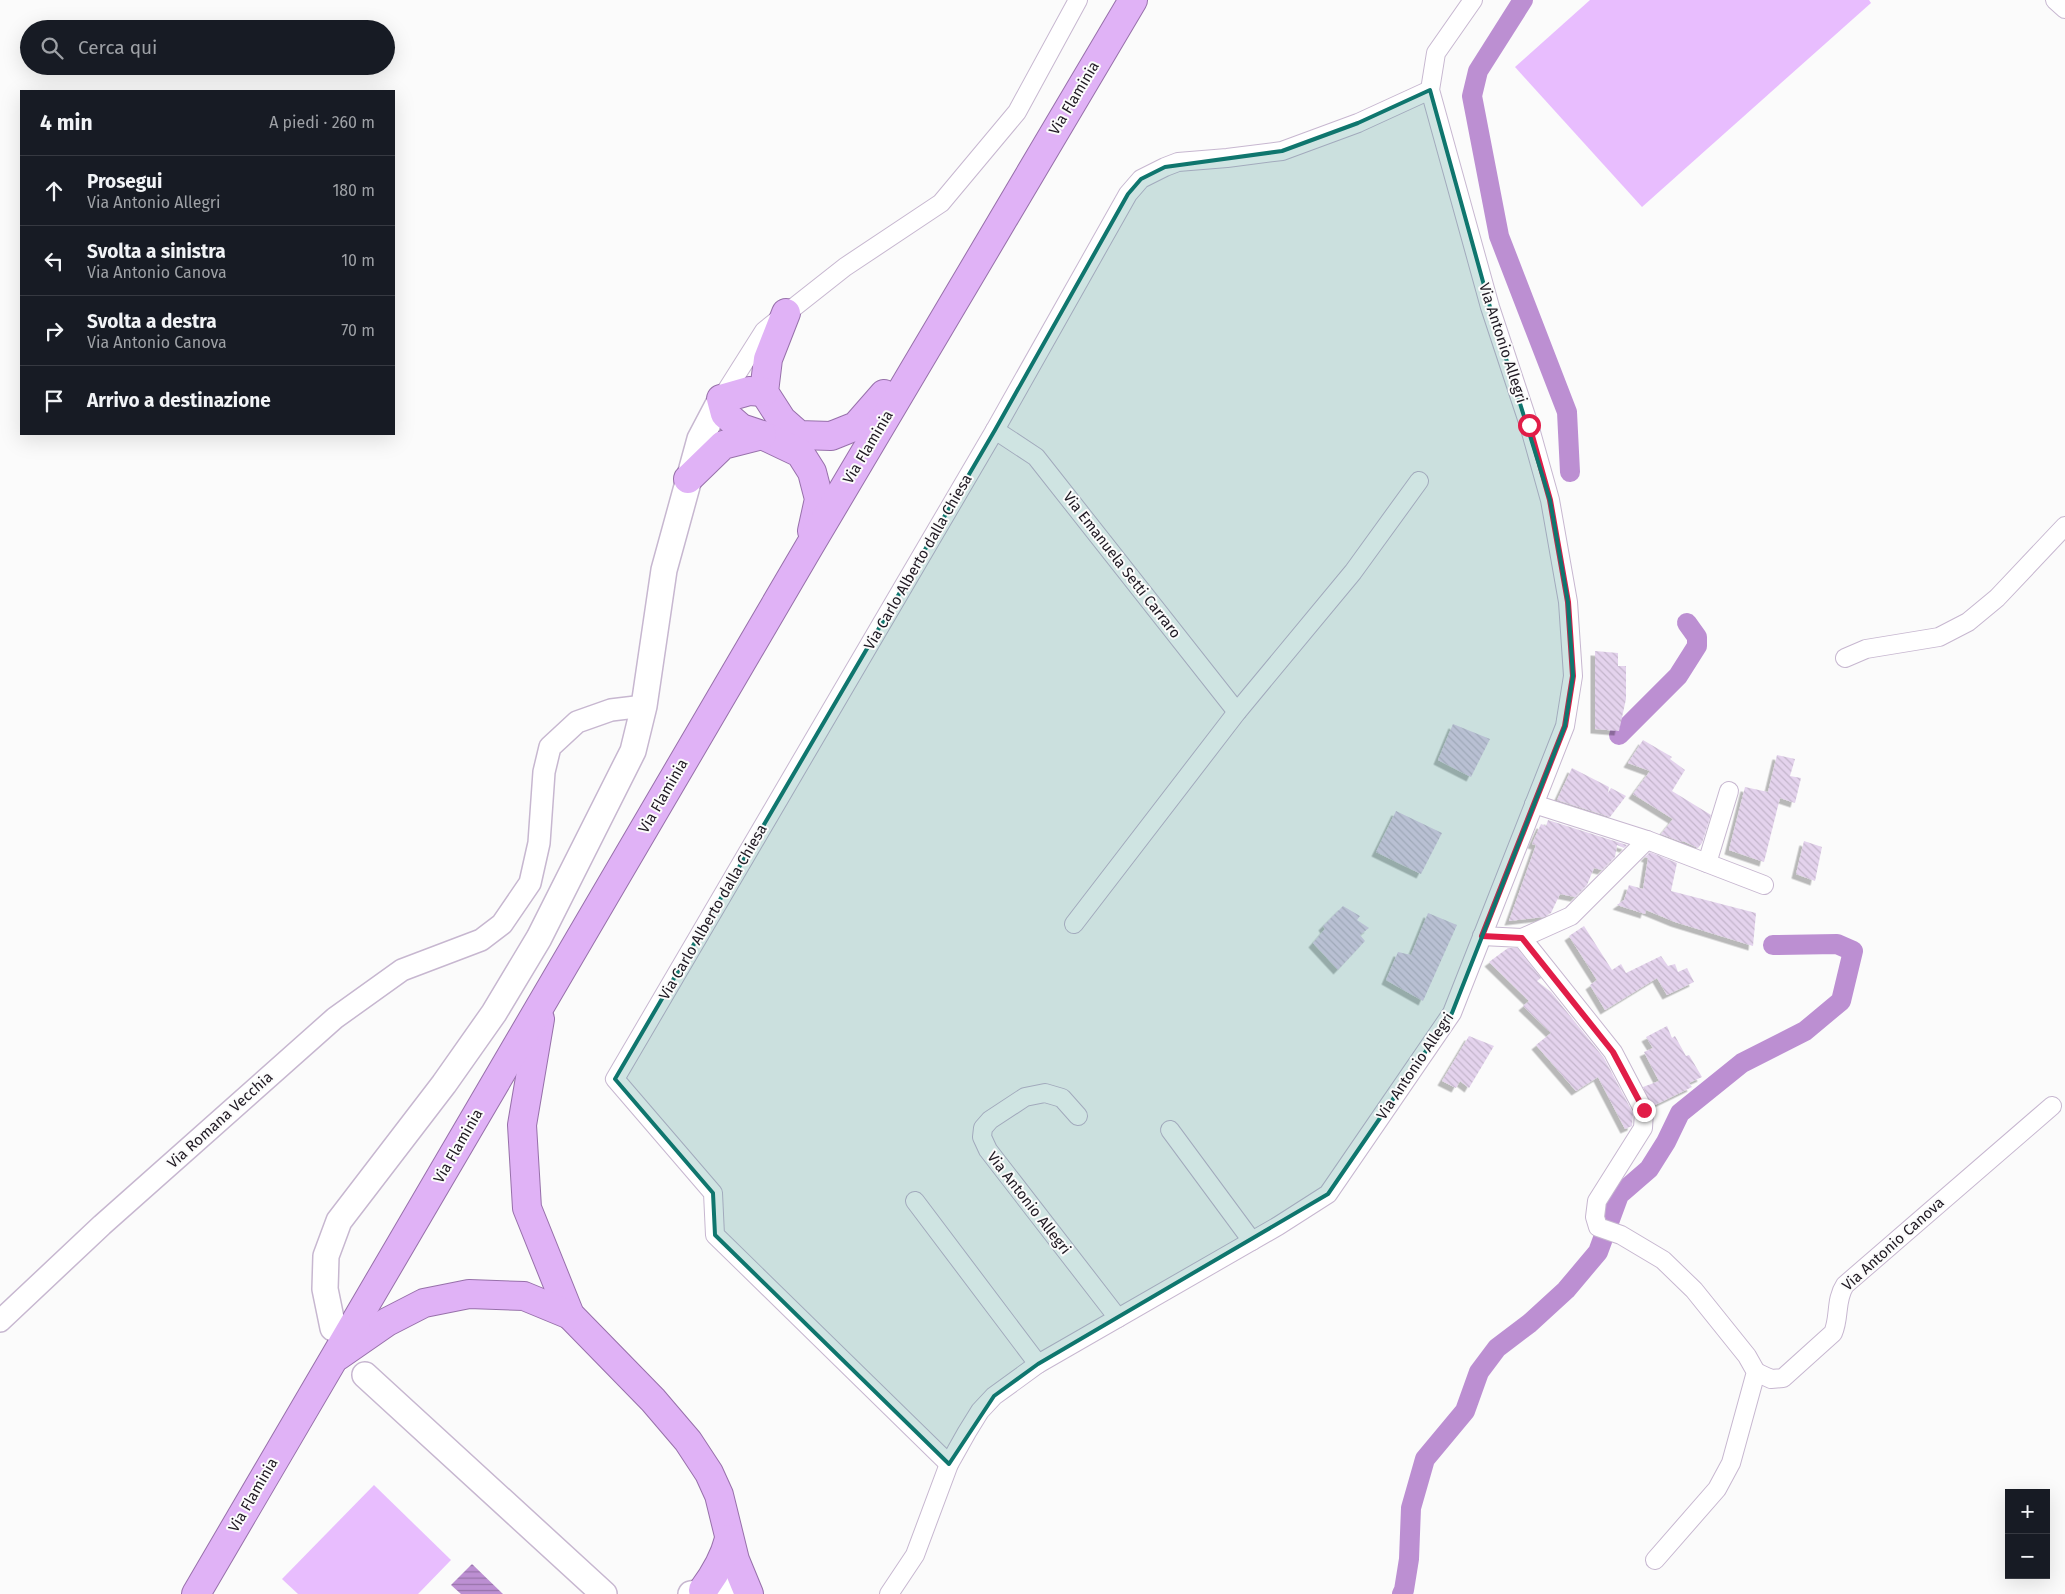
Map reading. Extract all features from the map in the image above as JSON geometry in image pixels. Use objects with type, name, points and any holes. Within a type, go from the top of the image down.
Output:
[{"type":"highway","name":"Via Flaminia","points":[[196,1594],[915,366],[1133,0]]},
{"type":"highway","points":[[786,313],[768,359],[764,392],[782,420],[799,435],[831,436],[856,426],[886,392],[915,366]]},
{"type":"highway","points":[[764,392],[749,391],[720,399],[725,414],[741,428],[762,435],[800,453],[812,472],[819,499],[809,547]]},
{"type":"highway","points":[[688,479],[723,445],[762,435]]},
{"type":"highway","points":[[544,1000],[522,1126],[527,1208],[570,1315],[653,1400],[688,1441],[709,1474],[719,1495],[729,1539],[748,1594]]},
{"type":"highway","points":[[331,1361],[387,1322],[424,1303],[469,1294],[524,1296],[570,1315]]},
{"type":"highway","points":[[697,1592],[717,1571],[725,1556],[729,1539]]},
{"type":"main road","points":[[333,1328],[325,1289],[326,1256],[339,1221],[444,1084],[494,1013],[534,946],[633,751],[644,706],[664,570],[700,439],[720,399]]},
{"type":"main road","points":[[365,1375],[604,1594]]},
{"type":"main road","points":[[697,1592],[720,1588],[748,1594]]},
{"type":"street","points":[[720,399],[764,331],[845,267],[942,203],[1017,112],[1078,0]]},
{"type":"street","points":[[2055,0],[2065,9]]},
{"type":"street","name":"Via Antonio Allegri","points":[[905,1572],[922,1538],[949,1464],[980,1411],[994,1396],[1038,1364],[1252,1241],[1328,1194],[1452,1012],[1565,726],[1573,676],[1568,602],[1550,500],[1529,425],[1490,308],[1430,90],[1436,53],[1468,6]]},
{"type":"street","name":"Via Carlo Alberto dalla Chiesa","points":[[949,1464],[715,1235],[713,1193],[615,1079],[995,430],[1128,194],[1142,179],[1157,170],[1178,162],[1282,151],[1358,123],[1430,90]]},
{"type":"street","name":"Via Emanuela Setti Carraro","points":[[995,430],[1036,457],[1237,712]]},
{"type":"street","points":[[1074,924],[1237,712],[1353,572],[1419,482]]},
{"type":"street","points":[[1846,658],[1866,649],[1939,637],[1968,622],[1997,598],[2065,526]]},
{"type":"street","name":"Via Romana Vecchia","points":[[0,1321],[102,1225],[335,1018],[402,970],[480,940],[502,924],[530,883],[539,843],[544,772],[550,747],[577,722],[611,710],[644,706]]},
{"type":"street","points":[[1706,863],[1729,791]]},
{"type":"street","points":[[1534,804],[1648,840],[1764,885]]},
{"type":"street","points":[[1482,936],[1522,938],[1571,916],[1648,840]]},
{"type":"street","points":[[1522,938],[1613,1052],[1644,1110],[1643,1128],[1597,1202],[1594,1217],[1598,1227],[1620,1234],[1663,1260],[1694,1290],[1747,1356],[1756,1372],[1731,1463],[1716,1489],[1655,1560]]},
{"type":"street","name":"Via Antonio Allegri","points":[[1078,1116],[1062,1098],[1045,1093],[1025,1097],[990,1120],[983,1128],[982,1137],[988,1150],[1118,1318]]},
{"type":"street","name":"Via Antonio Canova","points":[[1756,1372],[1771,1379],[1783,1378],[1833,1333],[1837,1323],[1839,1295],[1844,1285],[2052,1106]]},
{"type":"street","points":[[1170,1130],[1252,1241]]},
{"type":"street","points":[[915,1202],[1038,1364]]},
{"type":"street","points":[[881,1594],[905,1572]]},
{"type":"street","points":[[888,1594],[905,1572]]},
{"type":"highlighted area","points":[[1430,90],[1490,307],[1550,500],[1568,602],[1573,676],[1565,726],[1452,1013],[1328,1194],[1038,1364],[994,1396],[949,1464],[715,1235],[713,1193],[615,1079],[995,430],[1128,194],[1141,179],[1165,167],[1282,151],[1358,123]]},
{"type":"shaded area","points":[[1590,0],[1869,0],[1871,3],[1642,207],[1515,67]]},
{"type":"shaded area","points":[[374,1485],[451,1560],[418,1594],[298,1594],[282,1579]]},
{"type":"shaded area","points":[[472,1564],[503,1594],[461,1594],[451,1585]]},
{"type":"building","points":[[1595,651],[1618,653],[1618,666],[1626,666],[1626,699],[1619,731],[1595,729]]},
{"type":"building","points":[[1453,724],[1490,739],[1471,777],[1438,760]]},
{"type":"building","points":[[1643,740],[1672,757],[1670,759],[1685,770],[1672,791],[1711,815],[1702,843],[1698,848],[1661,834],[1673,819],[1633,794],[1650,771],[1628,763]]},
{"type":"building","points":[[1777,755],[1795,759],[1790,776],[1801,778],[1795,803],[1780,798],[1764,862],[1729,850],[1745,787],[1768,792]]},
{"type":"building","points":[[1572,768],[1609,787],[1608,793],[1611,788],[1626,796],[1610,817],[1557,800]]},
{"type":"building","points":[[1396,811],[1442,833],[1421,874],[1376,852]]},
{"type":"building","points":[[1548,820],[1627,845],[1624,848],[1617,845],[1615,857],[1602,870],[1594,868],[1587,885],[1575,897],[1560,894],[1551,913],[1544,917],[1509,921],[1536,845],[1532,844],[1541,824],[1546,826]]},
{"type":"building","points":[[1804,841],[1822,847],[1815,881],[1796,874]]},
{"type":"building","points":[[1650,852],[1677,863],[1671,891],[1756,913],[1753,946],[1675,922],[1646,910],[1645,914],[1617,905],[1624,900],[1629,885],[1643,889],[1648,858],[1645,857]]},
{"type":"building","points":[[1343,906],[1360,916],[1357,920],[1369,928],[1360,935],[1365,941],[1338,970],[1313,943],[1325,929],[1323,926]]},
{"type":"building","points":[[1428,913],[1457,925],[1423,1001],[1386,980],[1398,952],[1411,955]]},
{"type":"building","points":[[1584,926],[1612,970],[1621,964],[1626,973],[1661,956],[1668,966],[1675,964],[1678,972],[1687,968],[1694,982],[1667,995],[1657,978],[1605,1010],[1590,985],[1597,980],[1569,936]]},
{"type":"building","points":[[1508,948],[1517,948],[1541,978],[1537,981],[1551,992],[1604,1058],[1633,1113],[1632,1126],[1625,1129],[1598,1077],[1576,1091],[1536,1045],[1551,1033],[1523,1006],[1529,1001],[1489,962]]},
{"type":"building","points":[[1667,1026],[1672,1038],[1675,1036],[1686,1056],[1689,1055],[1702,1077],[1689,1083],[1692,1087],[1653,1106],[1643,1087],[1659,1081],[1644,1052],[1653,1048],[1646,1037]]},
{"type":"building","points":[[1469,1036],[1494,1046],[1469,1088],[1460,1081],[1456,1088],[1442,1081]]},
{"type":"waterway","points":[[1523,0],[1478,71],[1472,96],[1499,236],[1567,412],[1570,472]]},
{"type":"waterway","points":[[1619,735],[1678,676],[1697,646],[1697,637],[1687,623]]},
{"type":"waterway","points":[[1402,1594],[1409,1559],[1411,1508],[1425,1459],[1465,1411],[1479,1372],[1497,1348],[1530,1323],[1566,1290],[1598,1252],[1619,1195],[1649,1169],[1666,1142],[1680,1113],[1742,1063],[1805,1031],[1841,1001],[1853,951],[1837,944],[1773,945]]},
{"type":"route","points":[[1529,425],[1550,500],[1568,602],[1573,676],[1565,726],[1482,936],[1522,938],[1613,1052],[1644,1110]]}]
